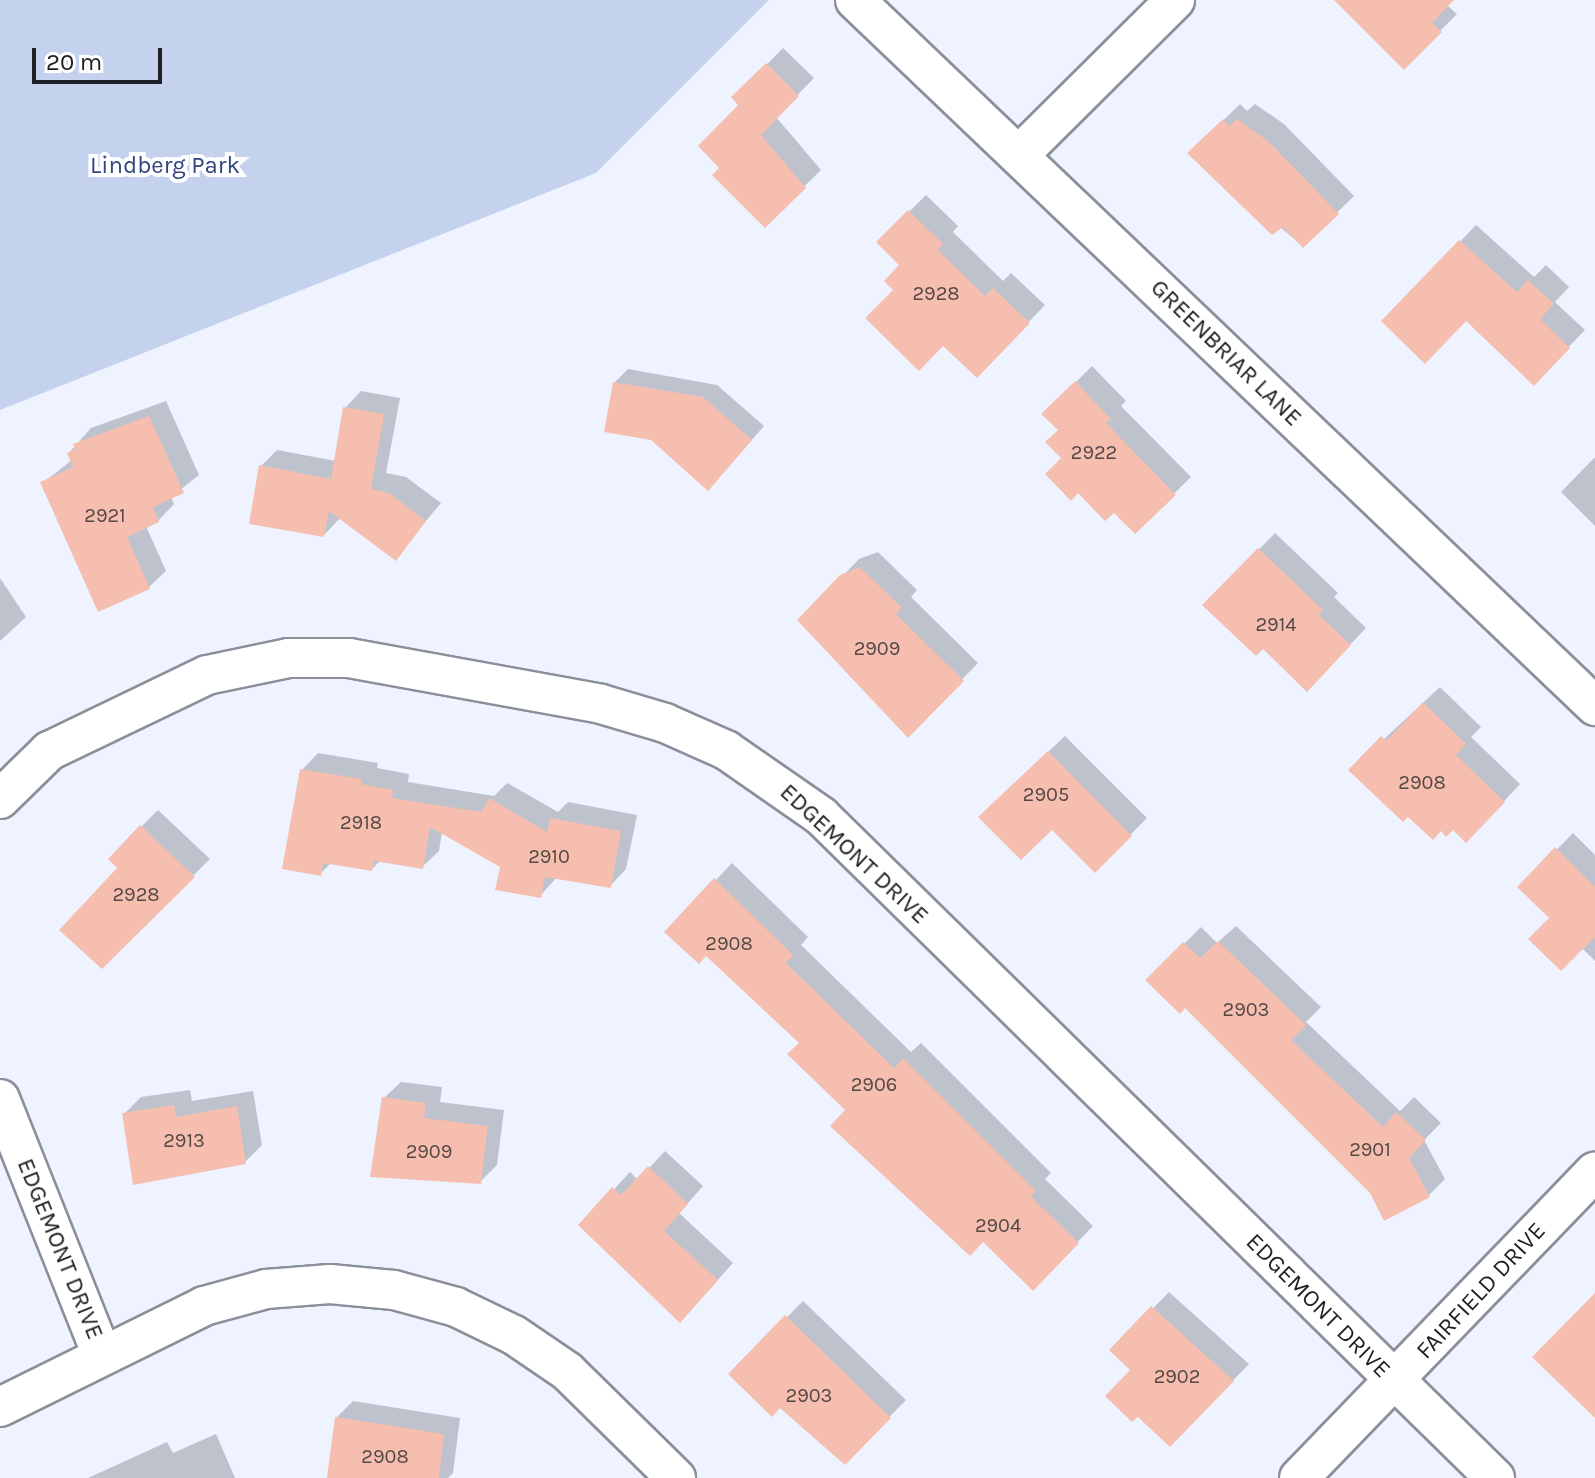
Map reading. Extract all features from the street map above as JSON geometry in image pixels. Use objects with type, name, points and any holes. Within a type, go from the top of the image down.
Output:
[{"type":"street","name":"GREENBRIAR LANE","points":[[855,0],[1595,706]]},
{"type":"street","points":[[1019,155],[1175,0]]},
{"type":"street","name":"EDGEMONT DRIVE","points":[[0,799],[49,751],[207,675],[289,658],[349,658],[601,704],[665,723],[726,750],[821,816],[1495,1478]]},
{"type":"street","name":"EDGEMONT DRIVE","points":[[0,1099],[102,1355]]},
{"type":"street","name":"FAIRFIELD DRIVE","points":[[1299,1478],[1396,1382],[1595,1171]]},
{"type":"street","points":[[0,1407],[204,1306],[266,1289],[330,1284],[394,1290],[456,1307],[514,1335],[567,1371],[676,1478]]},
{"type":"green space","name":"Lindberg Park","points":[[0,0],[769,0],[596,173],[0,410]]},
{"type":"building","points":[[1334,0],[1454,0],[1432,23],[1442,32],[1404,70]]},
{"type":"building","points":[[766,63],[799,96],[761,135],[806,188],[765,228],[712,175],[719,168],[698,146],[738,105],[731,97]]},
{"type":"building","points":[[1223,119],[1229,126],[1237,119],[1268,141],[1339,214],[1303,248],[1283,227],[1272,235],[1187,153]]},
{"type":"building","points":[[908,210],[943,244],[938,250],[985,296],[993,288],[1030,323],[977,378],[943,346],[919,371],[865,318],[893,290],[884,281],[899,265],[876,242]]},
{"type":"building","points":[[1459,240],[1517,292],[1528,280],[1554,304],[1540,319],[1570,348],[1534,386],[1466,321],[1425,364],[1381,321]]},
{"type":"building","points":[[1075,381],[1111,419],[1106,423],[1176,495],[1135,534],[1114,513],[1105,521],[1078,493],[1071,501],[1045,474],[1061,458],[1045,442],[1058,430],[1041,414]]},
{"type":"building","points":[[613,382],[703,397],[752,440],[708,491],[651,440],[604,432]]},
{"type":"building","points":[[343,407],[384,414],[371,489],[389,493],[426,521],[396,561],[329,511],[324,537],[249,524],[259,465],[331,479]]},
{"type":"building","points":[[149,416],[184,493],[153,507],[159,522],[127,537],[150,589],[98,612],[40,482],[73,467],[67,453],[75,449],[73,444]]},
{"type":"building","points":[[1258,548],[1323,610],[1319,615],[1351,645],[1307,692],[1263,649],[1256,656],[1202,605]]},
{"type":"building","points":[[860,567],[902,608],[896,614],[964,681],[908,738],[797,620],[840,575]]},
{"type":"building","points":[[1423,702],[1466,744],[1456,755],[1505,802],[1466,843],[1453,830],[1446,837],[1441,831],[1433,840],[1408,817],[1403,822],[1348,770],[1381,736],[1386,741]]},
{"type":"building","points":[[1048,751],[1132,836],[1095,873],[1052,830],[1021,860],[978,817]]},
{"type":"building","points":[[300,769],[362,779],[361,784],[393,790],[392,798],[481,812],[489,798],[547,832],[550,818],[621,831],[611,888],[545,877],[541,898],[495,890],[500,867],[430,827],[423,869],[374,861],[372,871],[323,863],[321,876],[282,869]]},
{"type":"building","points":[[140,825],[195,877],[102,969],[59,930],[117,868],[108,859]]},
{"type":"building","points":[[1555,847],[1595,887],[1595,937],[1561,971],[1528,939],[1549,918],[1517,887]]},
{"type":"building","points":[[714,878],[793,955],[786,963],[894,1068],[903,1058],[1036,1191],[1031,1197],[1079,1243],[1033,1291],[983,1242],[970,1256],[830,1126],[845,1110],[787,1054],[799,1043],[706,956],[699,964],[664,932]]},
{"type":"building","points":[[1218,941],[1306,1025],[1291,1040],[1383,1127],[1396,1112],[1426,1140],[1409,1158],[1430,1197],[1384,1221],[1370,1193],[1185,1008],[1180,1014],[1145,980],[1183,942],[1200,958]]},
{"type":"building","points":[[382,1097],[426,1103],[424,1118],[488,1126],[481,1184],[370,1177]]},
{"type":"building","points":[[174,1105],[176,1117],[237,1106],[246,1164],[133,1185],[122,1113]]},
{"type":"building","points":[[648,1166],[688,1204],[664,1231],[718,1280],[680,1323],[578,1225],[612,1187],[621,1195]]},
{"type":"building","points":[[1595,1293],[1595,1418],[1532,1357]]},
{"type":"building","points":[[1151,1306],[1234,1381],[1170,1447],[1138,1417],[1132,1422],[1105,1396],[1130,1370],[1109,1350]]},
{"type":"building","points":[[785,1315],[891,1418],[845,1465],[780,1408],[772,1417],[728,1374]]},
{"type":"building","points":[[335,1417],[444,1434],[439,1478],[327,1478]]}]
